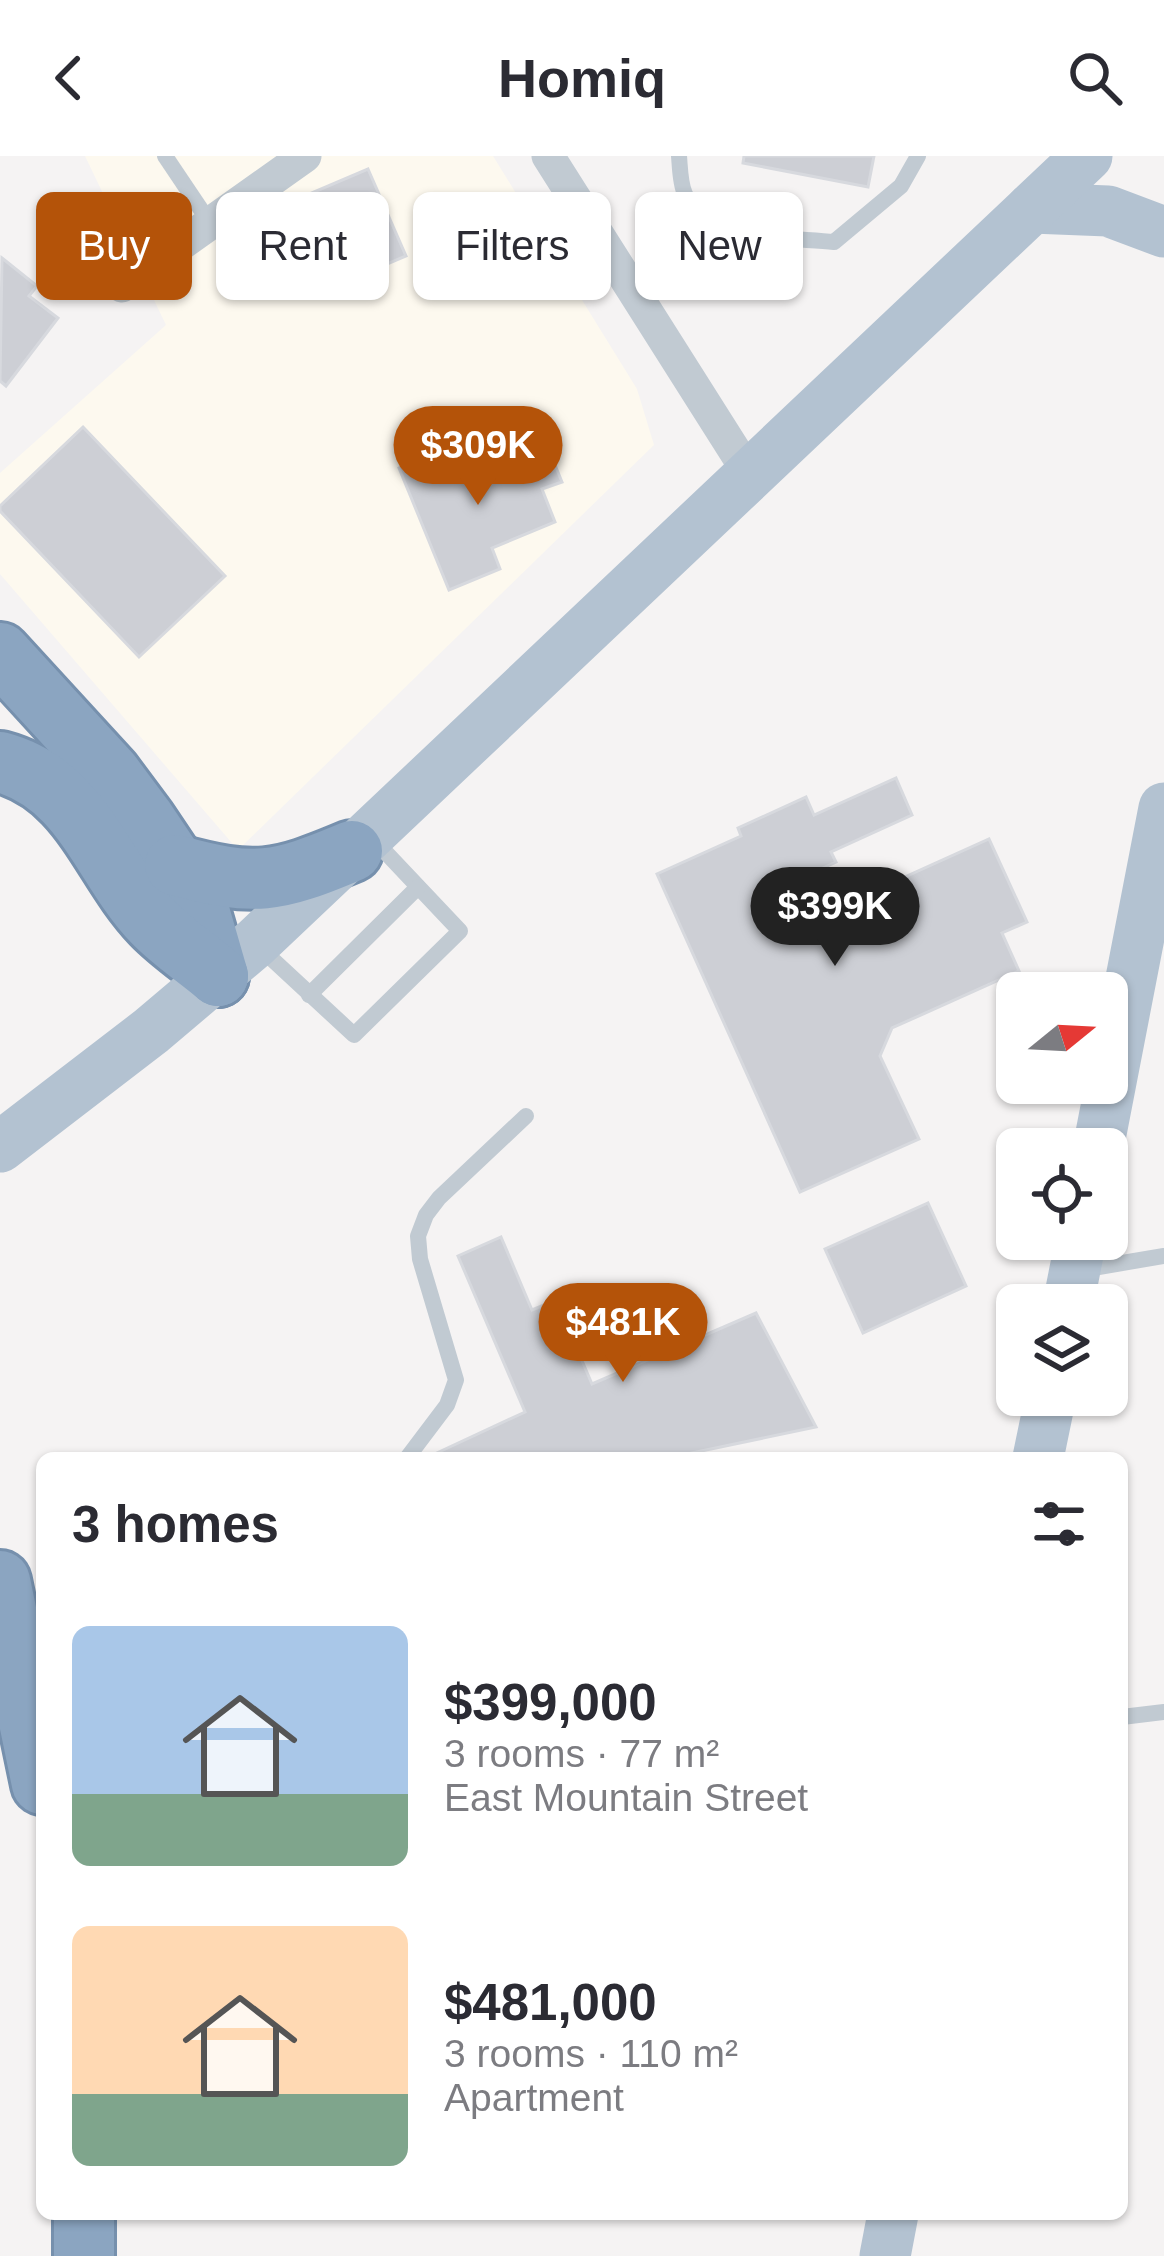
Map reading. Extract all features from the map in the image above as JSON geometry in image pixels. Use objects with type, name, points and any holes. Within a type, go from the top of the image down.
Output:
[{"type":"highway","points":[[0,653],[110,773],[237,960]]},
{"type":"highway","points":[[0,762],[30,776],[75,812],[152,921],[237,960]]},
{"type":"highway","points":[[175,865],[229,880],[261,881],[294,875],[360,843]]},
{"type":"highway","points":[[0,1581],[36,1755]]},
{"type":"highway","points":[[84,2220],[84,2256]]},
{"type":"main road","points":[[0,1146],[237,960],[1087,156]]},
{"type":"main road","points":[[1032,208],[1108,211],[1164,232]]},
{"type":"main road","points":[[1102,1128],[1164,808]]},
{"type":"main road","points":[[1040,1452],[1047,1416]]},
{"type":"main road","points":[[885,2256],[892,2220]]},
{"type":"street","points":[[192,236],[305,156]]},
{"type":"street","points":[[548,156],[750,475]]},
{"type":"lane","points":[[166,156],[210,223]]},
{"type":"lane","points":[[679,156],[685,194],[702,218],[719,229],[834,242],[901,186],[918,156]]},
{"type":"lane","points":[[237,960],[309,994],[354,1035],[460,931],[418,887],[360,843]]},
{"type":"lane","points":[[309,994],[418,887]]},
{"type":"lane","points":[[412,1452],[447,1406],[456,1380],[420,1259],[418,1236],[440,1198],[526,1116]]},
{"type":"lane","points":[[1074,1272],[1164,1256]]},
{"type":"lane","points":[[1128,1717],[1164,1712]]},
{"type":"shaded area","points":[[85,156],[493,156],[515,192],[413,192],[413,300],[582,300],[637,389],[654,445],[238,850],[0,574],[0,473],[166,325],[154,300],[192,300],[192,192],[102,192]]},
{"type":"building","points":[[744,156],[874,156],[868,187],[743,163]]},
{"type":"building","points":[[368,169],[378,192],[314,192]]},
{"type":"building","points":[[389,217],[406,256],[389,263]]},
{"type":"building","points":[[2,258],[36,285],[29,296],[58,318],[6,386],[0,381]]},
{"type":"building","points":[[83,427],[225,576],[139,657],[0,511]]},
{"type":"building","points":[[522,441],[535,473],[555,465],[562,482],[542,489],[555,522],[492,548],[500,569],[449,590],[399,468],[424,457],[427,464],[445,457],[450,471]]},
{"type":"building","points":[[896,778],[912,815],[831,852],[836,862],[799,879],[816,917],[989,839],[1027,922],[1002,933],[1019,971],[996,972],[996,981],[892,1028],[880,1056],[919,1139],[800,1192],[657,874],[741,836],[738,828],[806,797],[814,815]]},
{"type":"building","points":[[928,1203],[966,1286],[863,1333],[825,1249]]},
{"type":"building","points":[[501,1237],[532,1310],[556,1300],[592,1384],[756,1313],[816,1427],[697,1452],[439,1452],[525,1412],[458,1256]]}]
